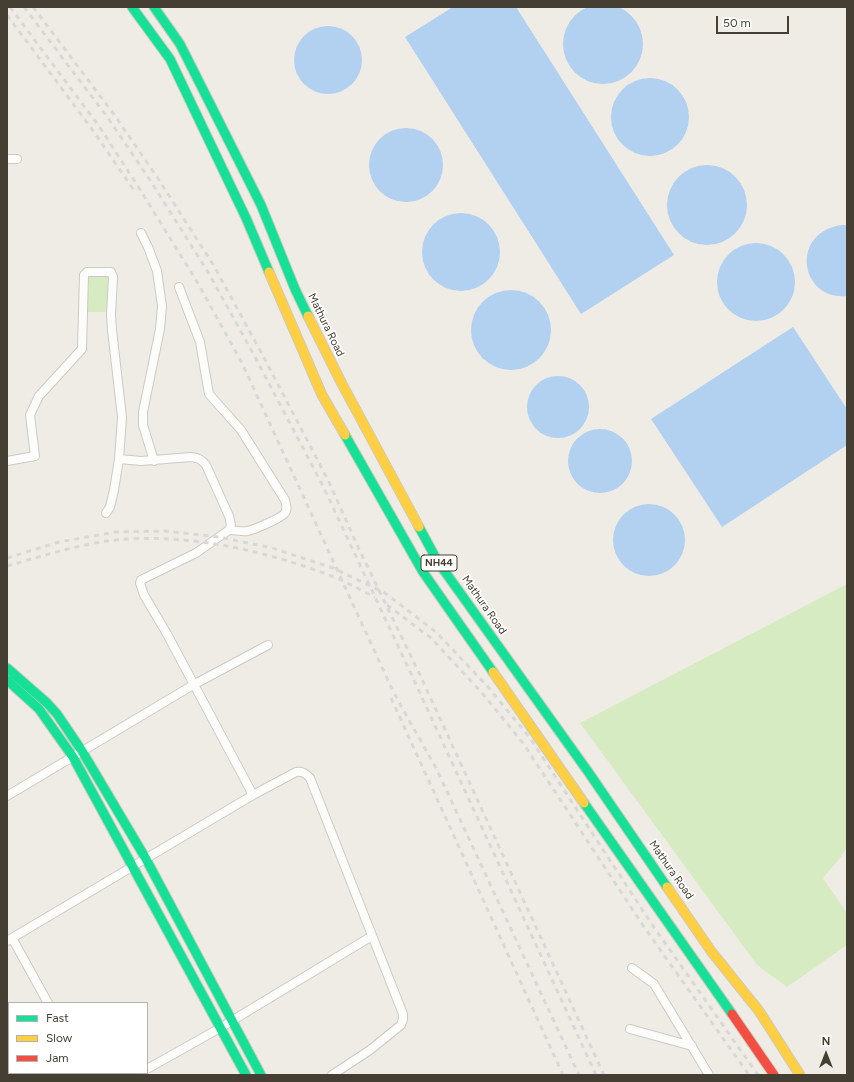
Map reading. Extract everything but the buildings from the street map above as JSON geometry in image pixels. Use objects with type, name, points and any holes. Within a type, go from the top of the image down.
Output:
[{"type":"main road","name":"NH44","points":[[132,7],[170,59],[246,218],[322,395],[423,572],[774,1075]]},
{"type":"main road","name":"Mathura Road","points":[[154,7],[180,44],[261,205],[295,289],[342,384],[438,562],[589,773],[711,951],[759,1011],[800,1075]]},
{"type":"main road","points":[[7,668],[47,703],[57,714],[82,751],[146,859],[261,1075]]},
{"type":"main road","points":[[7,680],[38,709],[73,757],[246,1075]]},
{"type":"street","points":[[7,159],[17,159]]},
{"type":"street","points":[[141,233],[157,271],[162,306],[160,329],[143,412],[143,425],[154,460]]},
{"type":"street","points":[[7,460],[35,456],[30,415],[39,396],[82,349],[84,276],[87,272],[111,272],[113,276],[112,323],[122,417],[119,459],[112,500],[106,513]]},
{"type":"street","points":[[179,287],[200,342],[210,394],[240,430],[285,500],[287,506],[284,515],[248,531],[229,530]]},
{"type":"street","points":[[119,459],[141,461],[191,457],[202,460],[206,465],[229,516],[231,525],[229,530],[196,553],[141,580],[140,583],[144,595],[194,685],[252,795]]},
{"type":"street","points":[[7,796],[194,685],[268,645]]},
{"type":"street","points":[[47,1002],[10,939],[252,795],[296,772],[301,771],[306,773],[310,778],[401,1009],[403,1019],[401,1025],[370,1050],[332,1075]]},
{"type":"street","points":[[148,1068],[232,1021],[372,936]]},
{"type":"street","points":[[632,968],[654,984],[709,1075]]},
{"type":"street","points":[[630,1029],[692,1046]]},
{"type":"green space","points":[[89,276],[108,276],[111,312],[87,312]]},
{"type":"green space","points":[[847,584],[847,847],[823,878],[847,913],[847,945],[787,987],[757,965],[580,723]]},
{"type":"water","points":[[603,4],[618,7],[631,16],[640,29],[643,44],[640,59],[631,72],[618,81],[603,84],[588,81],[575,72],[566,59],[563,44],[566,29],[575,16],[588,7]]},
{"type":"water","points":[[453,7],[516,7],[674,255],[581,314],[405,37]]},
{"type":"water","points":[[321,26],[335,26],[347,31],[357,41],[362,53],[362,67],[357,79],[347,89],[335,94],[321,94],[309,89],[299,79],[294,67],[294,53],[299,41],[309,31]]},
{"type":"water","points":[[650,78],[665,81],[678,89],[686,102],[689,117],[686,132],[678,145],[665,153],[650,156],[635,153],[622,145],[614,132],[611,117],[614,102],[622,89],[635,81]]},
{"type":"water","points":[[406,128],[420,131],[432,139],[440,151],[443,165],[440,179],[432,191],[420,199],[406,202],[392,199],[380,191],[372,179],[369,165],[372,151],[380,139],[392,131]]},
{"type":"water","points":[[707,165],[722,168],[735,177],[744,190],[747,205],[744,220],[735,233],[722,242],[707,245],[692,242],[679,233],[670,220],[667,205],[670,190],[679,177],[692,168]]},
{"type":"water","points":[[461,213],[476,216],[489,224],[497,237],[500,252],[497,267],[489,280],[476,288],[461,291],[446,288],[433,280],[425,267],[422,252],[425,237],[433,224],[446,216]]},
{"type":"water","points":[[847,225],[847,296],[831,295],[819,288],[811,278],[807,265],[808,252],[814,240],[825,230]]},
{"type":"water","points":[[756,243],[771,246],[784,254],[792,267],[795,282],[792,297],[784,310],[771,318],[756,321],[741,318],[728,310],[720,297],[717,282],[720,267],[728,254],[741,246]]},
{"type":"water","points":[[511,290],[526,293],[539,302],[548,315],[551,330],[548,345],[539,358],[526,367],[511,370],[496,367],[483,358],[474,345],[471,330],[474,315],[483,302],[496,293]]},
{"type":"water","points":[[793,327],[847,409],[847,445],[722,527],[651,419]]},
{"type":"water","points":[[558,376],[570,378],[580,385],[587,395],[589,407],[587,419],[580,429],[570,436],[558,438],[546,436],[536,429],[529,419],[527,407],[529,395],[536,385],[546,378]]},
{"type":"water","points":[[600,429],[618,435],[626,443],[632,461],[626,479],[618,487],[600,493],[582,487],[574,479],[568,461],[574,443],[582,435]]},
{"type":"water","points":[[649,504],[669,510],[679,520],[685,540],[679,560],[669,570],[649,576],[629,570],[619,560],[613,540],[619,520],[629,510]]},
{"type":"railway","points":[[10,7],[99,126],[196,280],[242,363],[391,687],[436,768],[579,1075]]},
{"type":"railway","points":[[24,7],[108,118],[150,180],[208,272],[255,357],[323,486],[596,1075]]},
{"type":"railway","points":[[33,7],[113,113],[157,177],[214,266],[261,352],[329,482],[358,547],[420,675],[604,1075]]},
{"type":"railway","points":[[7,15],[94,132],[133,189]]},
{"type":"railway","points":[[7,558],[59,542],[115,532],[165,531],[219,537],[272,548],[333,568],[385,593],[436,632],[488,687],[530,738],[651,923],[758,1075]]},
{"type":"railway","points":[[7,566],[88,544],[116,540],[143,538],[197,541],[251,551],[304,566],[329,575],[375,597]]},
{"type":"railway","points":[[387,605],[431,638],[482,693],[523,743],[644,927],[749,1075]]},
{"type":"railway","points":[[391,698],[563,1075]]},
{"type":"traffic: fast","points":[[132,7],[170,59],[246,218],[269,272]]},
{"type":"traffic: fast","points":[[154,7],[180,44],[261,205],[295,289],[308,316]]},
{"type":"traffic: fast","points":[[345,435],[423,572],[493,672]]},
{"type":"traffic: fast","points":[[419,527],[438,562],[589,773],[667,887]]},
{"type":"traffic: fast","points":[[7,668],[47,703],[57,714],[82,751],[146,859],[261,1075]]},
{"type":"traffic: fast","points":[[7,680],[39,709],[73,757],[246,1075]]},
{"type":"traffic: fast","points":[[584,803],[732,1014]]},
{"type":"traffic: slow","points":[[269,272],[322,395],[345,435]]},
{"type":"traffic: slow","points":[[308,316],[342,384],[419,527]]},
{"type":"traffic: slow","points":[[493,672],[584,803]]},
{"type":"traffic: slow","points":[[667,887],[711,951],[759,1011],[800,1075]]},
{"type":"traffic: jam","points":[[732,1014],[774,1075]]}]
